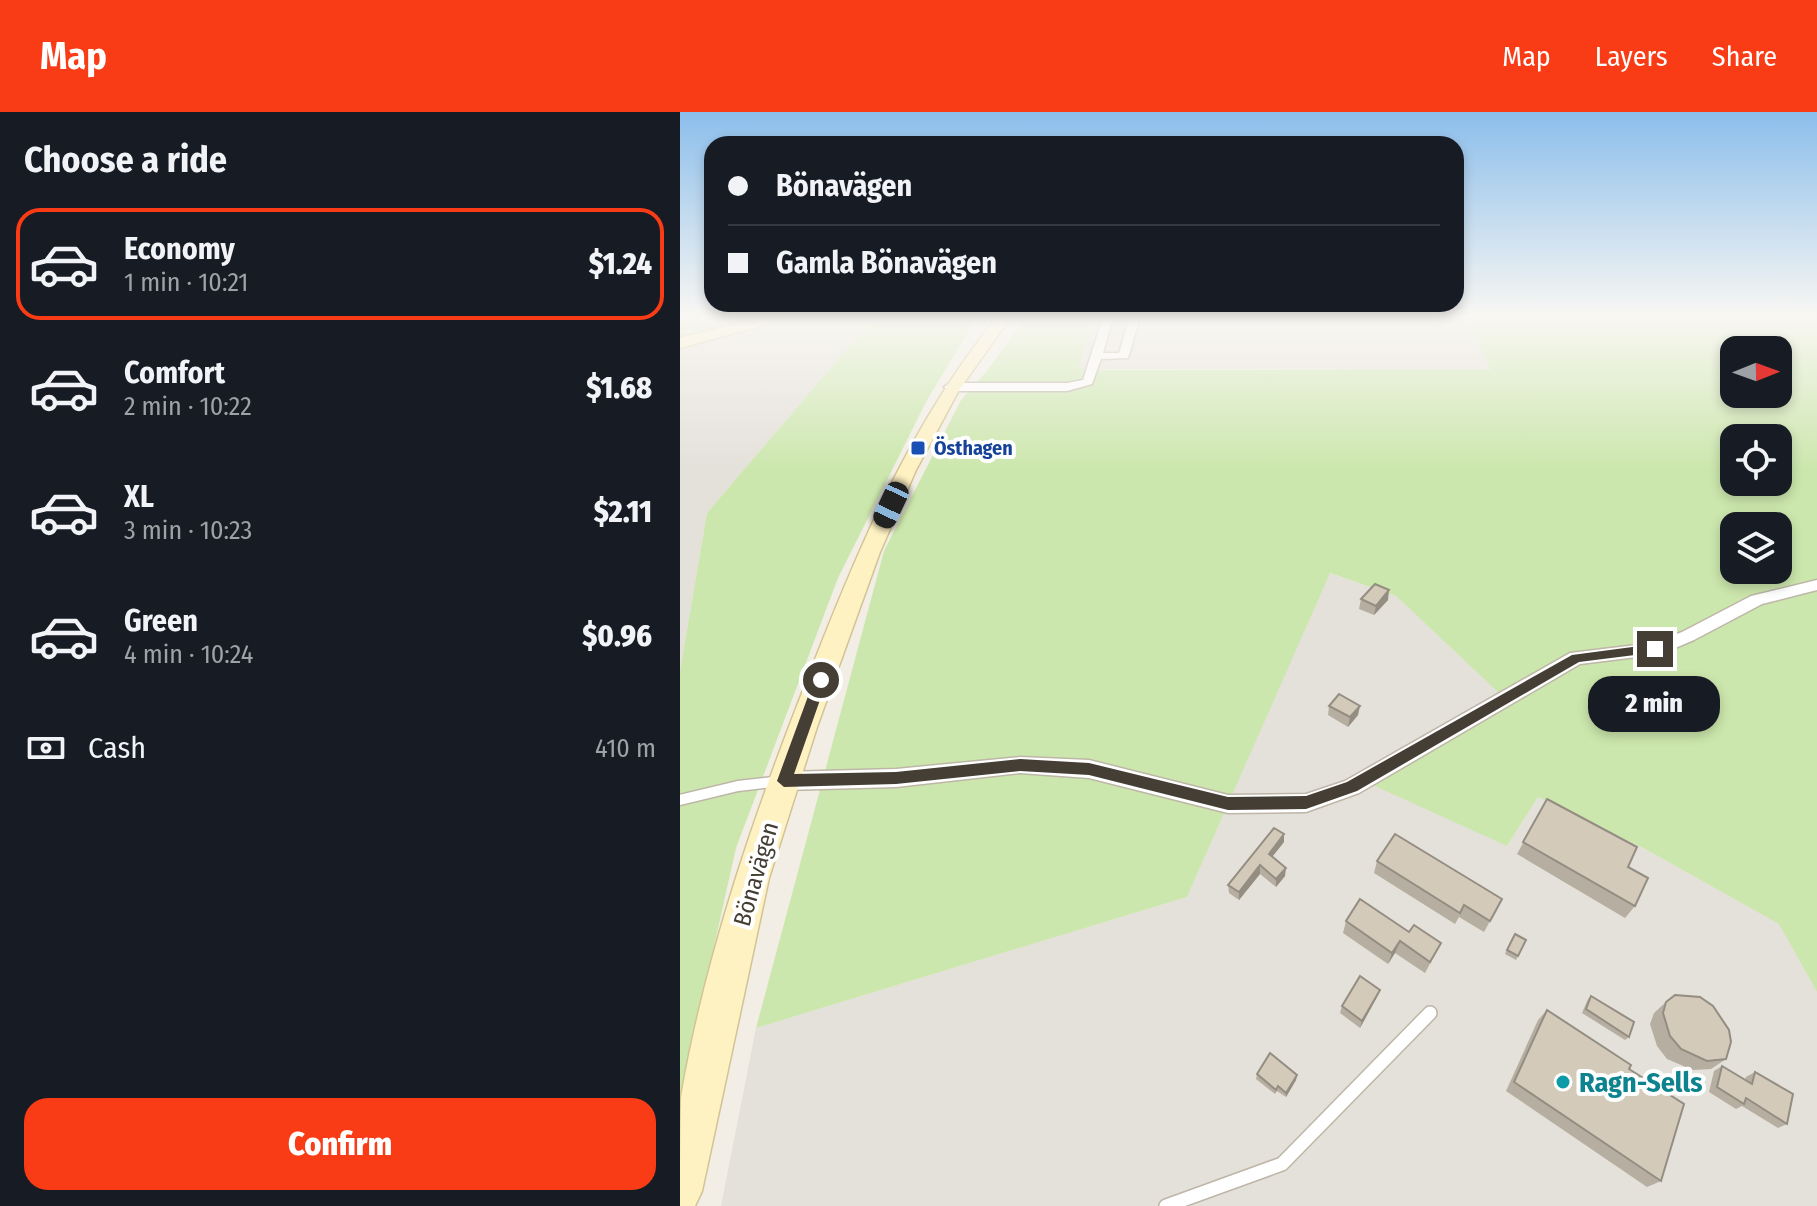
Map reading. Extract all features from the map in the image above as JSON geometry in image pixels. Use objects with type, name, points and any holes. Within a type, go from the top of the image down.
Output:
[{"type":"street","name":"Bönavägen","points":[[680,1191],[752,877],[784,781],[864,562],[950,387],[965,368]]},
{"type":"street","points":[[950,387],[1067,387],[1088,382],[1092,368]]},
{"type":"street","points":[[784,781],[896,778],[1020,765],[1089,769],[1228,804],[1306,803],[1352,787],[1576,658],[1655,649],[1688,636],[1757,600],[1817,585]]},
{"type":"lane","points":[[680,800],[738,786],[784,781]]},
{"type":"lane","points":[[1166,1206],[1282,1164],[1430,1013]]},
{"type":"shaded area","points":[[680,368],[831,368],[707,513],[680,671]]},
{"type":"shaded area","points":[[1491,368],[1492,370],[1077,369]]},
{"type":"shaded area","points":[[1329,573],[1396,596],[1502,696],[1507,846],[1538,797],[1647,850],[1780,924],[1817,992],[1817,1206],[721,1206],[756,1028],[1187,897]]},
{"type":"green space","points":[[831,368],[946,368],[927,400],[838,578],[736,848],[680,1099],[680,671],[707,513]]},
{"type":"green space","points":[[989,368],[1720,368],[1720,408],[1792,408],[1792,368],[1817,368],[1817,992],[1779,924],[1647,850],[1538,797],[1507,846],[1355,777],[1502,696],[1396,596],[1330,573],[1187,897],[756,1028],[884,551],[961,400]]},
{"type":"building","points":[[1375,584],[1389,590],[1376,606],[1361,599]]},
{"type":"building","points":[[1339,694],[1360,706],[1350,717],[1329,706]]},
{"type":"building","points":[[1547,799],[1637,847],[1628,867],[1648,878],[1635,906],[1523,842]]},
{"type":"building","points":[[1274,828],[1284,834],[1269,854],[1286,868],[1276,879],[1260,865],[1239,892],[1228,885]]},
{"type":"building","points":[[1395,834],[1502,899],[1490,921],[1464,905],[1460,913],[1377,861]]},
{"type":"building","points":[[1360,899],[1409,932],[1414,925],[1441,943],[1430,962],[1400,941],[1392,953],[1346,921]]},
{"type":"building","points":[[1515,934],[1526,940],[1518,956],[1507,950]]},
{"type":"building","points":[[1360,976],[1380,990],[1362,1021],[1342,1006]]},
{"type":"building","points":[[1675,995],[1700,997],[1713,1006],[1729,1030],[1731,1042],[1726,1059],[1707,1061],[1681,1049],[1670,1036],[1663,1013],[1666,1002]]},
{"type":"building","points":[[1591,996],[1634,1022],[1629,1037],[1586,1009]]},
{"type":"building","points":[[1547,1010],[1684,1104],[1661,1181],[1514,1082]]},
{"type":"building","points":[[1270,1053],[1297,1075],[1286,1093],[1278,1086],[1276,1090],[1257,1074]]},
{"type":"building","points":[[1722,1066],[1752,1084],[1755,1072],[1793,1094],[1787,1124],[1746,1098],[1744,1104],[1717,1087]]},
{"type":"place","name":"Östhagen","points":[[918,448]]},
{"type":"place","name":"Ragn-Sells","points":[[1563,1082]]},
{"type":"route","points":[[821,680],[784,781],[896,778],[1020,765],[1089,769],[1228,804],[1306,803],[1352,787],[1576,658],[1655,649]]}]
